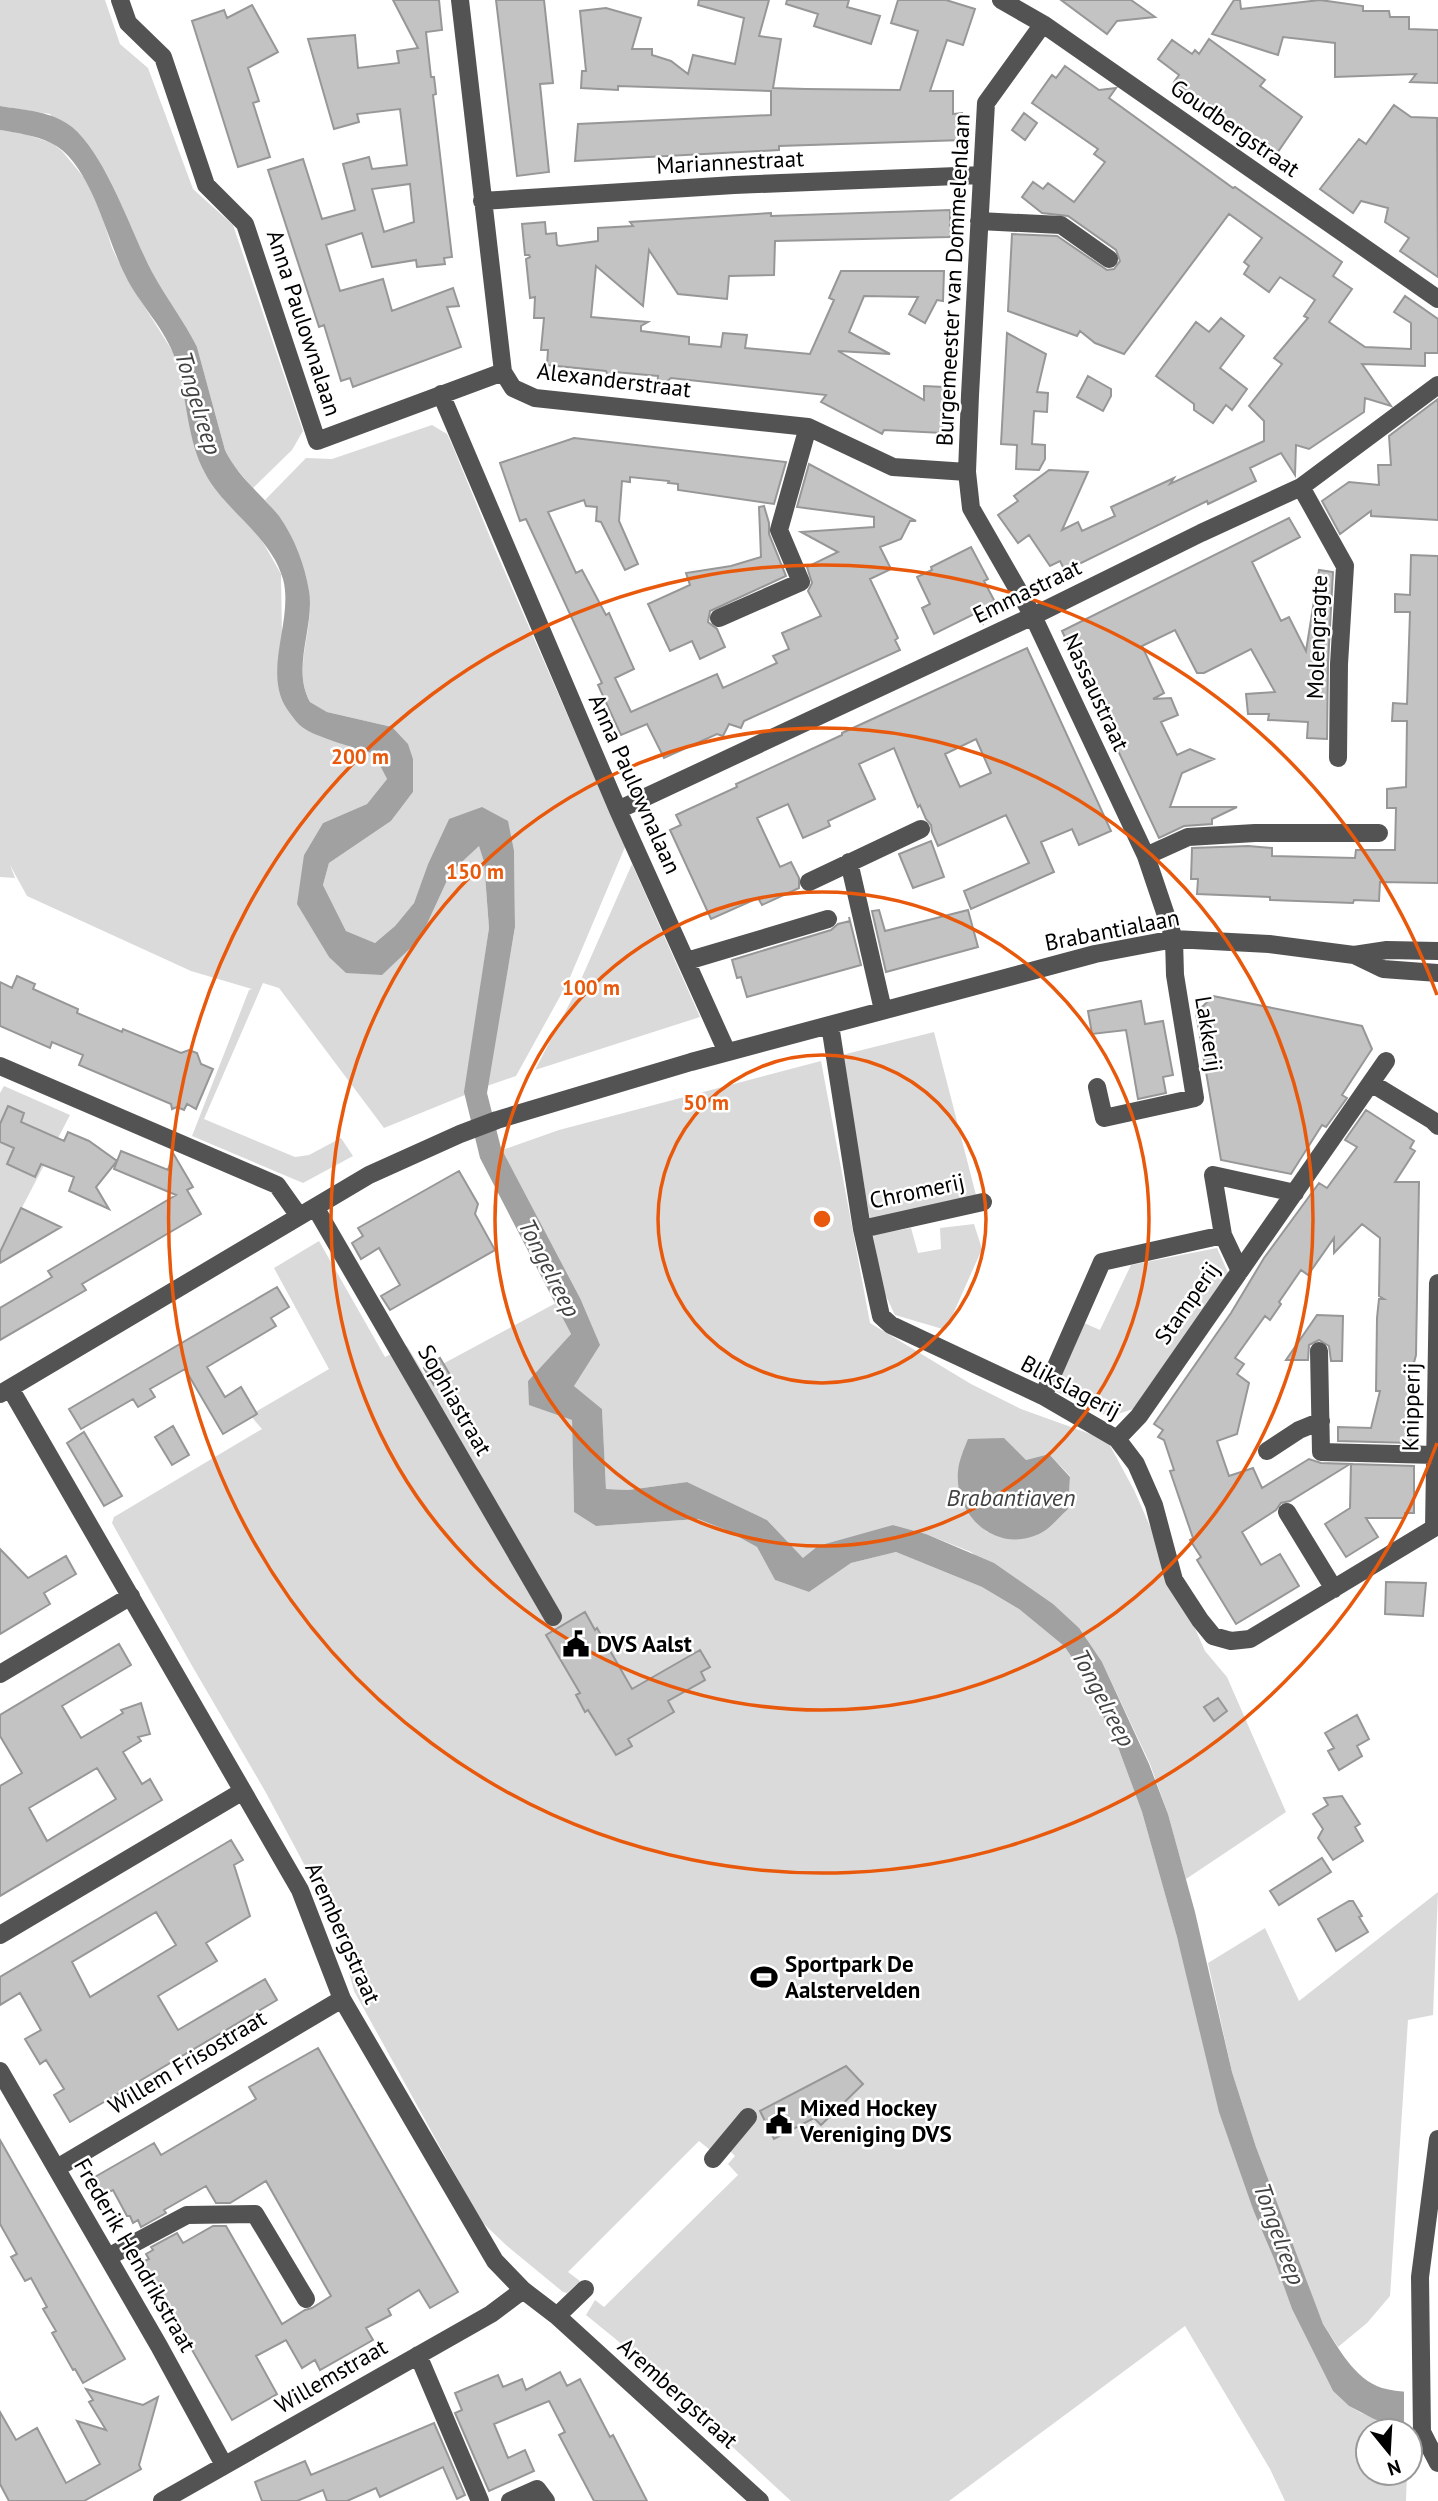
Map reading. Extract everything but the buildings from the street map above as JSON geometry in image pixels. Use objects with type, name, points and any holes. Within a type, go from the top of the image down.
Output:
[{"type":"street","name":"Anna Paulownalaan","points":[[120,0],[128,23],[163,57],[206,185],[245,224],[317,441],[503,372]]},
{"type":"street","name":"Alexanderstraat","points":[[460,0],[503,372],[513,388],[535,398],[808,427],[893,467],[967,472]]},
{"type":"street","name":"Goudbergstraat","points":[[1001,0],[1043,24],[1438,299]]},
{"type":"street","name":"Burgemeester van Dommelenlaan","points":[[967,472],[986,103],[1043,24]]},
{"type":"street","name":"Mariannestraat","points":[[482,201],[734,185],[982,175]]},
{"type":"street","points":[[979,221],[1061,225],[1109,259]]},
{"type":"street","name":"Emmastraat","points":[[618,810],[1301,487],[1438,386]]},
{"type":"street","name":"Anna Paulownalaan","points":[[441,394],[618,810],[727,1052]]},
{"type":"street","points":[[719,618],[801,582],[779,530],[808,427]]},
{"type":"street","name":"Nassaustraat","points":[[967,472],[971,508],[1033,616],[1146,856],[1174,939]]},
{"type":"street","name":"Molengragte","points":[[1301,487],[1345,566],[1339,664],[1338,758]]},
{"type":"street","points":[[809,882],[921,830]]},
{"type":"street","points":[[1146,856],[1188,837],[1255,833],[1379,833]]},
{"type":"street","points":[[849,862],[884,1010]]},
{"type":"street","points":[[687,961],[828,919]]},
{"type":"street","name":"Brabantialaan","points":[[315,1207],[369,1175],[497,1120],[727,1052],[1096,954],[1174,939],[1269,944],[1354,955],[1387,950],[1438,951]]},
{"type":"street","name":"Lakkerij","points":[[1097,1087],[1104,1118],[1195,1098],[1175,975],[1174,939]]},
{"type":"street","name":"Brabantialaan","points":[[1354,955],[1383,969],[1438,972]]},
{"type":"street","name":"Blikslagerij","points":[[830,1025],[862,1228],[881,1316],[891,1325],[1043,1396],[1117,1439],[1136,1464],[1154,1505],[1174,1580],[1213,1636],[1231,1641],[1250,1639],[1436,1529]]},
{"type":"street","name":"Stamperij","points":[[1117,1439],[1139,1416],[1386,1061]]},
{"type":"street","points":[[0,1066],[277,1185],[299,1216]]},
{"type":"street","points":[[1371,1083],[1438,1126]]},
{"type":"street","points":[[1240,1271],[1223,1235],[1213,1175],[1295,1193]]},
{"type":"street","name":"Chromerij","points":[[862,1228],[984,1202]]},
{"type":"street","points":[[5,1391],[315,1207]]},
{"type":"street","name":"Sophiastraat","points":[[315,1207],[553,1617]]},
{"type":"street","points":[[1043,1396],[1102,1262],[1223,1235]]},
{"type":"street","name":"Knipperij","points":[[1436,1529],[1434,1455],[1438,1283]]},
{"type":"street","points":[[1319,1352],[1321,1452],[1434,1455]]},
{"type":"street","name":"Arembergstraat","points":[[5,1391],[131,1596],[300,1890],[342,1999],[495,2261],[523,2290],[557,2316],[760,2501]]},
{"type":"street","points":[[1267,1451],[1298,1430],[1321,1421]]},
{"type":"street","points":[[1287,1512],[1334,1589]]},
{"type":"street","points":[[0,1674],[131,1596]]},
{"type":"street","points":[[0,1935],[243,1791]]},
{"type":"street","name":"Willem Frisostraat","points":[[57,2168],[342,1999]]},
{"type":"street","name":"Frederik Hendrikstraat","points":[[0,2071],[224,2465]]},
{"type":"street","points":[[713,2159],[748,2118]]},
{"type":"street","points":[[1438,2138],[1420,2277],[1422,2432],[1438,2463]]},
{"type":"street","points":[[108,2257],[187,2215],[256,2214],[306,2299]]},
{"type":"street","points":[[557,2316],[585,2288]]},
{"type":"street","name":"Willemstraat","points":[[162,2501],[491,2314],[523,2290]]},
{"type":"street","points":[[418,2355],[480,2501]]},
{"type":"street","points":[[510,2501],[537,2489],[546,2501]]},
{"type":"shaded area","points":[[0,0],[105,0],[120,44],[148,68],[193,189],[233,225],[303,431],[292,450],[253,488],[232,464],[225,450],[197,347],[152,273],[103,170],[50,114],[0,106]]},
{"type":"shaded area","points":[[0,130],[25,134],[52,143],[86,180],[126,277],[173,352],[217,491],[261,539],[281,574],[282,639],[279,685],[305,729],[374,754],[387,779],[367,804],[323,823],[304,855],[329,957],[420,939],[451,872],[479,845],[484,862],[489,928],[465,1095],[384,1128],[279,988],[263,983],[204,1119],[295,1157],[309,1155],[341,1138],[353,1156],[303,1183],[192,1136],[249,990],[252,989],[191,971],[27,896],[10,865],[15,878],[0,877]]},
{"type":"shaded area","points":[[432,425],[447,434],[453,447],[625,847],[568,982],[516,1076],[487,1086],[515,928],[514,851],[449,819],[414,903],[395,926],[375,943],[346,931],[323,885],[329,863],[391,821],[413,792],[413,759],[392,727],[327,712],[310,702],[303,672],[310,604],[305,572],[293,541],[265,500],[306,458],[332,459]]},
{"type":"shaded area","points":[[632,864],[700,1017],[535,1070],[575,993]]},
{"type":"shaded area","points":[[934,1032],[976,1195],[870,1219],[842,1055]]},
{"type":"shaded area","points":[[821,1061],[870,1323],[971,1384],[1021,1409],[1107,1440],[1134,1490],[1205,1651],[1227,1677],[1286,1812],[1186,1879],[1168,1814],[1150,1764],[1102,1662],[971,1552],[926,1534],[893,1525],[803,1558],[767,1520],[687,1482],[628,1490],[606,1489],[602,1409],[574,1386],[580,1298],[502,1150],[559,1130]],"holes":[[[1049,1454],[1070,1476],[1068,1509],[987,1532],[964,1505],[958,1469],[1026,1460]]]},
{"type":"shaded area","points":[[4,1086],[70,1115],[0,1250],[0,1093]]},
{"type":"shaded area","points":[[974,1224],[982,1249],[946,1330],[895,1315],[883,1290],[873,1235],[911,1228],[918,1253],[941,1249],[940,1228]]},
{"type":"shaded area","name":"Sportpark De Aalstervelden","points":[[319,1241],[385,1357],[407,1346],[424,1374],[556,1303],[571,1334],[528,1381],[572,1420],[574,1512],[596,1526],[698,1519],[757,1547],[775,1580],[809,1592],[851,1563],[896,1552],[982,1587],[1019,1609],[1064,1646],[1082,1672],[1118,1747],[1142,1812],[1254,2212],[1292,2309],[1333,2391],[1349,2406],[1372,2417],[1354,2417],[1354,2487],[1406,2487],[1406,2501],[1285,2501],[1270,2469],[1185,2326],[949,2501],[791,2501],[618,2341],[586,2315],[595,2300],[604,2307],[738,2175],[728,2164],[735,2156],[721,2142],[710,2150],[699,2141],[568,2272],[580,2281],[567,2293],[506,2245],[483,2223],[354,1991],[336,1924],[265,1791],[112,1523],[114,1517],[262,1429],[250,1415],[329,1369],[274,1268]]},
{"type":"shaded area","points":[[1217,1248],[1229,1275],[1133,1409],[1109,1417],[1055,1391],[1084,1323],[1100,1330],[1131,1265]]},
{"type":"shaded area","points":[[1438,1892],[1433,2015],[1408,2020],[1390,2296],[1367,2323],[1338,2347],[1323,2324],[1312,2298],[1256,2147],[1232,2072],[1208,1963],[1265,1928],[1299,2001]]},
{"type":"water","name":"Tongelreep","points":[[0,106],[38,112],[72,127],[96,156],[152,272],[197,347],[225,450],[243,477],[279,516],[302,561],[310,604],[303,675],[310,702],[327,712],[392,727],[408,744],[413,759],[413,792],[391,821],[329,863],[323,885],[346,931],[375,943],[395,926],[414,903],[449,819],[482,807],[508,821],[514,851],[515,927],[487,1093],[501,1148],[580,1298],[600,1345],[574,1386],[602,1409],[606,1489],[628,1490],[687,1482],[767,1520],[803,1558],[818,1546],[893,1525],[926,1534],[994,1563],[1053,1604],[1079,1628],[1102,1662],[1149,1764],[1168,1814],[1195,1912],[1232,2072],[1256,2147],[1323,2324],[1355,2370],[1372,2384],[1395,2391],[1438,2393],[1438,2429],[1424,2428],[1424,2417],[1370,2417],[1349,2406],[1333,2391],[1292,2309],[1219,2112],[1177,1937],[1142,1812],[1118,1747],[1082,1672],[1064,1646],[1019,1609],[982,1587],[896,1552],[851,1563],[809,1592],[775,1580],[757,1547],[698,1519],[596,1526],[574,1512],[572,1420],[529,1405],[528,1381],[571,1334],[480,1158],[464,1092],[489,928],[484,862],[479,846],[451,872],[420,939],[382,975],[346,973],[329,957],[297,904],[304,855],[323,823],[367,804],[387,779],[374,754],[311,732],[300,725],[287,709],[277,678],[285,611],[283,579],[277,564],[258,536],[213,486],[205,473],[194,447],[180,375],[172,349],[125,275],[96,202],[77,166],[51,143],[0,130]]},
{"type":"water","name":"Brabantiaven","points":[[1004,1438],[1026,1460],[1049,1454],[1070,1477],[1068,1509],[1043,1532],[1023,1539],[993,1535],[981,1527],[963,1503],[959,1487],[958,1471],[968,1439]]},
{"type":"pier","points":[[1404,2386],[1438,2390],[1438,2432],[1424,2432],[1424,2417],[1404,2417]]},
{"type":"place","name":"DVS Aalst","points":[[576,1644]]},
{"type":"place","name":"Sportpark De Aalstervelden","points":[[764,1977]]},
{"type":"place","name":"Mixed Hockey Vereniging DVS","points":[[779,2121]]}]
